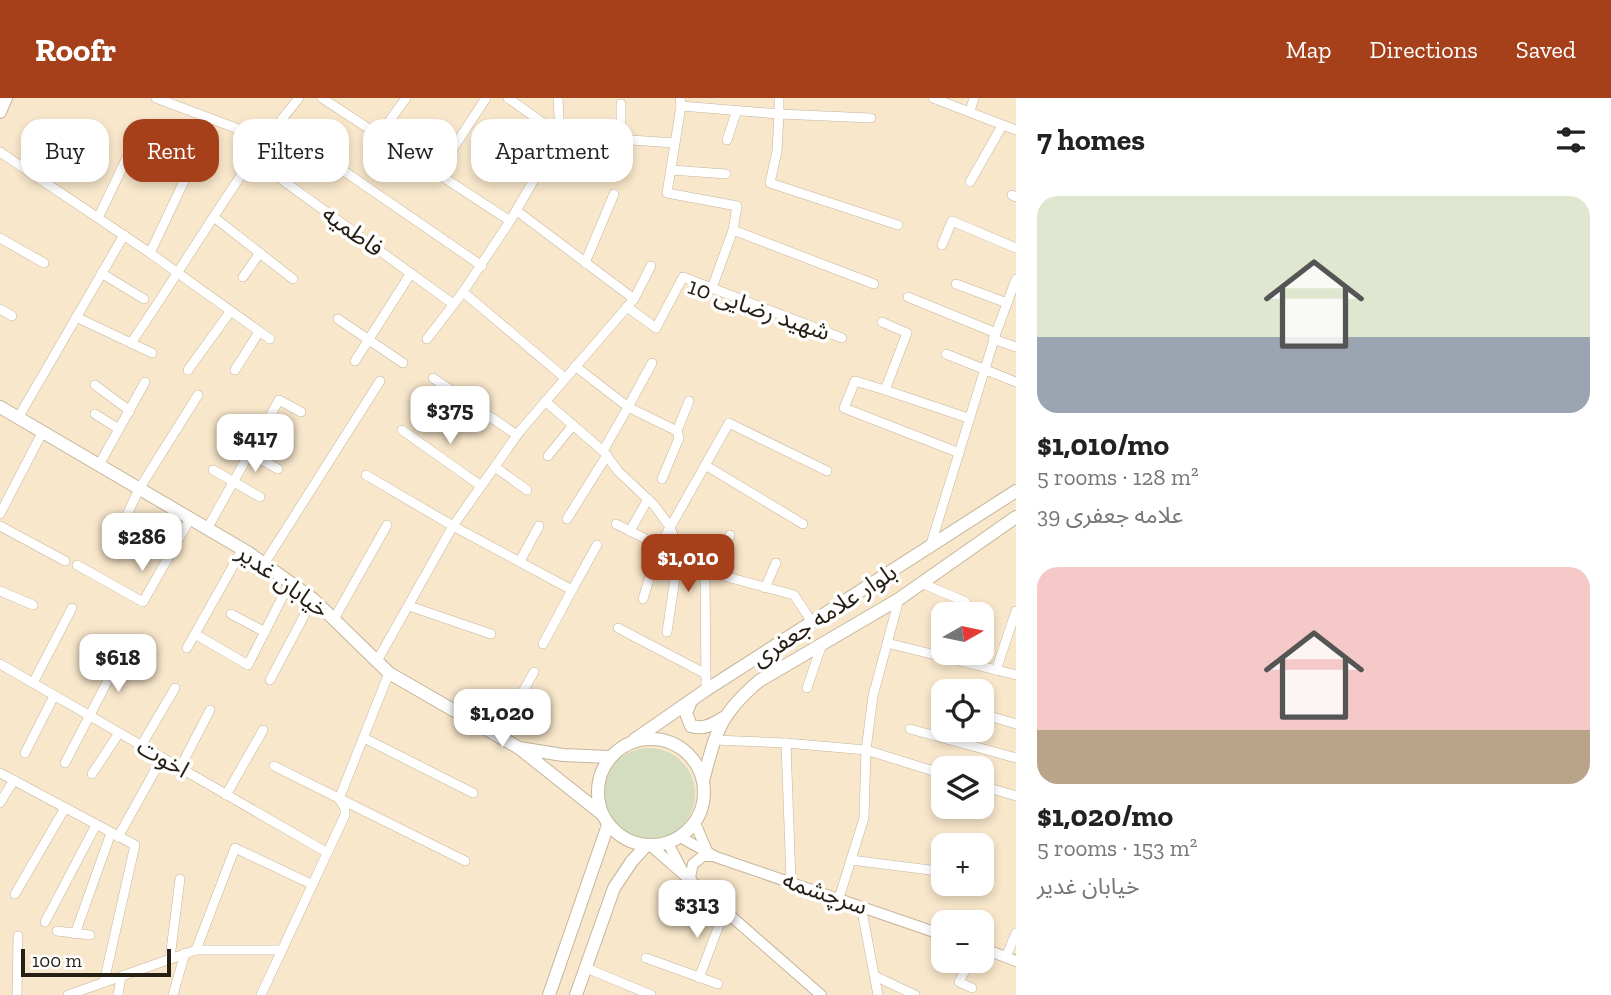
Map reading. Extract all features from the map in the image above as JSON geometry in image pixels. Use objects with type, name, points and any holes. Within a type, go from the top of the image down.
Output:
[{"type":"main road","points":[[0,112],[6,98]]},
{"type":"main road","name":"خیابان غدیر","points":[[0,407],[264,564],[313,599],[389,673],[519,748],[605,819]]},
{"type":"main road","name":"بلوار علامه جعفری","points":[[634,740],[706,690],[1016,491]]},
{"type":"main road","name":"بلوار علامه جعفری","points":[[703,781],[713,740],[725,716],[740,697],[759,681],[899,599],[1016,517]]},
{"type":"main road","points":[[691,701],[686,713],[691,726],[709,726],[725,716]]},
{"type":"main road","points":[[656,738],[677,745],[694,760],[703,781],[704,795],[695,823],[680,837],[668,843],[649,846],[632,842],[619,835],[605,819],[597,794],[600,774],[609,757],[634,740],[656,738]]},
{"type":"main road","points":[[519,748],[563,755],[609,757]]},
{"type":"main road","points":[[549,995],[605,819]]},
{"type":"main road","points":[[576,995],[614,888],[632,861],[649,846]]},
{"type":"main road","points":[[562,959],[586,968]]},
{"type":"street","points":[[156,98],[233,127]]},
{"type":"street","points":[[282,119],[299,98]]},
{"type":"street","points":[[322,98],[363,125]]},
{"type":"street","points":[[391,119],[406,98]]},
{"type":"street","points":[[457,142],[486,98]]},
{"type":"street","points":[[508,98],[538,119]]},
{"type":"street","points":[[558,98],[559,119]]},
{"type":"street","points":[[779,98],[777,151],[770,183],[898,225]]},
{"type":"street","points":[[933,98],[1016,130]]},
{"type":"street","points":[[970,111],[974,98]]},
{"type":"street","points":[[712,288],[733,230],[737,206],[667,193],[681,102],[779,114],[871,118]]},
{"type":"street","points":[[621,104],[621,119]]},
{"type":"street","points":[[727,140],[737,110]]},
{"type":"street","points":[[970,182],[1002,126]]},
{"type":"street","points":[[633,140],[674,143]]},
{"type":"street","points":[[0,152],[21,165]]},
{"type":"street","points":[[98,218],[123,166]]},
{"type":"street","points":[[671,170],[726,174]]},
{"type":"street","points":[[349,175],[482,266]]},
{"type":"street","points":[[47,182],[270,339]]},
{"type":"street","points":[[150,253],[184,182]]},
{"type":"street","points":[[131,343],[237,182]]},
{"type":"street","name":"فاطمیه","points":[[285,182],[453,304]]},
{"type":"street","points":[[451,182],[510,221]]},
{"type":"street","points":[[427,340],[482,266],[533,182]]},
{"type":"street","points":[[585,263],[614,194]]},
{"type":"street","points":[[517,211],[634,299]]},
{"type":"street","points":[[215,218],[293,279]]},
{"type":"street","points":[[942,245],[952,221],[1016,248]]},
{"type":"street","points":[[733,230],[874,284]]},
{"type":"street","points":[[18,418],[124,235]]},
{"type":"street","points":[[0,238],[44,264]]},
{"type":"street","points":[[243,277],[260,253]]},
{"type":"street","points":[[377,661],[453,526],[517,435],[634,299],[651,266]]},
{"type":"street","points":[[101,273],[144,299]]},
{"type":"street","points":[[355,360],[411,273]]},
{"type":"street","name":"شهید رضایی 10","points":[[627,307],[656,327],[683,277],[842,338]]},
{"type":"street","points":[[930,547],[994,336],[1016,279]]},
{"type":"street","points":[[956,284],[1007,303]]},
{"type":"street","points":[[463,292],[565,378]]},
{"type":"street","points":[[908,297],[1016,347]]},
{"type":"street","points":[[0,309],[12,316]]},
{"type":"street","points":[[188,370],[230,312]]},
{"type":"street","points":[[76,317],[152,353]]},
{"type":"street","points":[[338,319],[403,363]]},
{"type":"street","points":[[882,321],[907,332],[885,390]]},
{"type":"street","points":[[234,370],[259,332]]},
{"type":"street","points":[[946,354],[1016,382]]},
{"type":"street","points":[[567,519],[652,363]]},
{"type":"street","points":[[575,366],[628,407],[677,431]]},
{"type":"street","points":[[433,378],[517,435]]},
{"type":"street","points":[[264,564],[380,381]]},
{"type":"street","points":[[957,452],[844,408],[855,381],[968,418]]},
{"type":"street","points":[[99,465],[145,382]]},
{"type":"street","points":[[94,385],[130,411]]},
{"type":"street","points":[[117,536],[139,489],[198,395]]},
{"type":"street","points":[[207,528],[279,400],[301,412]]},
{"type":"street","points":[[545,401],[605,453],[618,471],[649,499],[670,527],[679,551],[667,632]]},
{"type":"street","points":[[662,479],[679,438],[677,431],[689,401]]},
{"type":"street","points":[[95,414],[119,429]]},
{"type":"street","points":[[643,599],[659,547],[729,423],[827,471]]},
{"type":"street","points":[[548,456],[573,425]]},
{"type":"street","points":[[262,430],[290,445]]},
{"type":"street","points":[[402,430],[481,486]]},
{"type":"street","points":[[0,513],[43,431]]},
{"type":"street","points":[[249,453],[278,469]]},
{"type":"street","points":[[705,465],[803,524]]},
{"type":"street","points":[[495,467],[527,491]]},
{"type":"street","points":[[213,470],[260,496]]},
{"type":"street","points":[[366,475],[453,526],[572,590]]},
{"type":"street","points":[[630,531],[649,499]]},
{"type":"street","points":[[77,565],[143,602],[190,519]]},
{"type":"street","points":[[616,524],[644,538]]},
{"type":"street","points":[[334,619],[387,525]]},
{"type":"street","points":[[0,526],[65,561]]},
{"type":"street","points":[[520,561],[539,526]]},
{"type":"street","points":[[706,690],[709,572],[730,535]]},
{"type":"street","points":[[543,644],[597,545]]},
{"type":"street","points":[[187,648],[242,550]]},
{"type":"street","points":[[679,551],[709,572],[794,596],[813,622]]},
{"type":"street","points":[[765,587],[776,563]]},
{"type":"street","points":[[194,634],[248,665],[290,582]]},
{"type":"street","points":[[921,583],[965,602]]},
{"type":"street","points":[[0,591],[33,605]]},
{"type":"street","points":[[270,680],[313,599]]},
{"type":"street","points":[[839,898],[864,818],[866,750],[873,696],[899,599]]},
{"type":"street","points":[[409,606],[491,634]]},
{"type":"street","points":[[33,683],[72,608]]},
{"type":"street","points":[[996,670],[1016,611]]},
{"type":"street","points":[[231,614],[265,632]]},
{"type":"street","points":[[618,628],[706,674]]},
{"type":"street","points":[[887,643],[1016,675]]},
{"type":"street","points":[[807,688],[822,644]]},
{"type":"street","points":[[98,646],[137,668]]},
{"type":"street","points":[[65,763],[119,659]]},
{"type":"street","name":"اخوت","points":[[0,664],[326,852]]},
{"type":"street","points":[[498,735],[534,672]]},
{"type":"street","points":[[339,799],[389,673]]},
{"type":"street","points":[[141,746],[175,688]]},
{"type":"street","points":[[24,753],[54,696]]},
{"type":"street","points":[[180,768],[210,710]]},
{"type":"street","points":[[994,718],[1016,724]]},
{"type":"street","points":[[909,729],[1016,758]]},
{"type":"street","points":[[226,795],[263,730]]},
{"type":"street","points":[[92,774],[119,733]]},
{"type":"street","points":[[364,738],[473,793]]},
{"type":"street","points":[[713,740],[866,750],[931,770]]},
{"type":"street","points":[[786,743],[791,881]]},
{"type":"street","points":[[75,934],[115,835],[162,758]]},
{"type":"street","points":[[274,766],[465,861]]},
{"type":"street","points":[[0,773],[135,845],[104,982]]},
{"type":"street","points":[[0,803],[13,780]]},
{"type":"street","points":[[994,790],[1016,796]]},
{"type":"street","points":[[261,995],[345,815],[345,808],[339,799]]},
{"type":"street","points":[[15,894],[65,808]]},
{"type":"street","points":[[695,823],[711,854],[692,864],[690,877],[696,888]]},
{"type":"street","points":[[45,922],[96,825]]},
{"type":"street","name":"سرچشمه","points":[[680,837],[711,854],[931,931]]},
{"type":"street","points":[[668,843],[686,878]]},
{"type":"street","points":[[649,846],[821,995]]},
{"type":"street","points":[[196,950],[234,848],[311,884]]},
{"type":"street","points":[[850,860],[931,870]]},
{"type":"street","points":[[170,958],[180,879]]},
{"type":"street","points":[[861,906],[878,995]]},
{"type":"street","points":[[699,978],[723,912]]},
{"type":"street","points":[[58,931],[90,935]]},
{"type":"street","points":[[994,953],[1011,959],[1016,933]]},
{"type":"street","points":[[17,995],[18,936]]},
{"type":"street","points":[[68,995],[196,950],[282,950]]},
{"type":"street","points":[[173,995],[185,953]]},
{"type":"street","points":[[646,958],[718,984]]},
{"type":"street","points":[[586,968],[651,995]]},
{"type":"street","points":[[964,973],[959,982],[972,988]]},
{"type":"street","points":[[118,995],[121,976]]},
{"type":"street","points":[[875,976],[915,995]]},
{"type":"green space","points":[[649,748],[667,751],[682,761],[692,776],[695,794],[692,812],[682,827],[667,837],[649,840],[631,837],[616,827],[606,812],[603,794],[606,776],[616,761],[631,751]]}]
